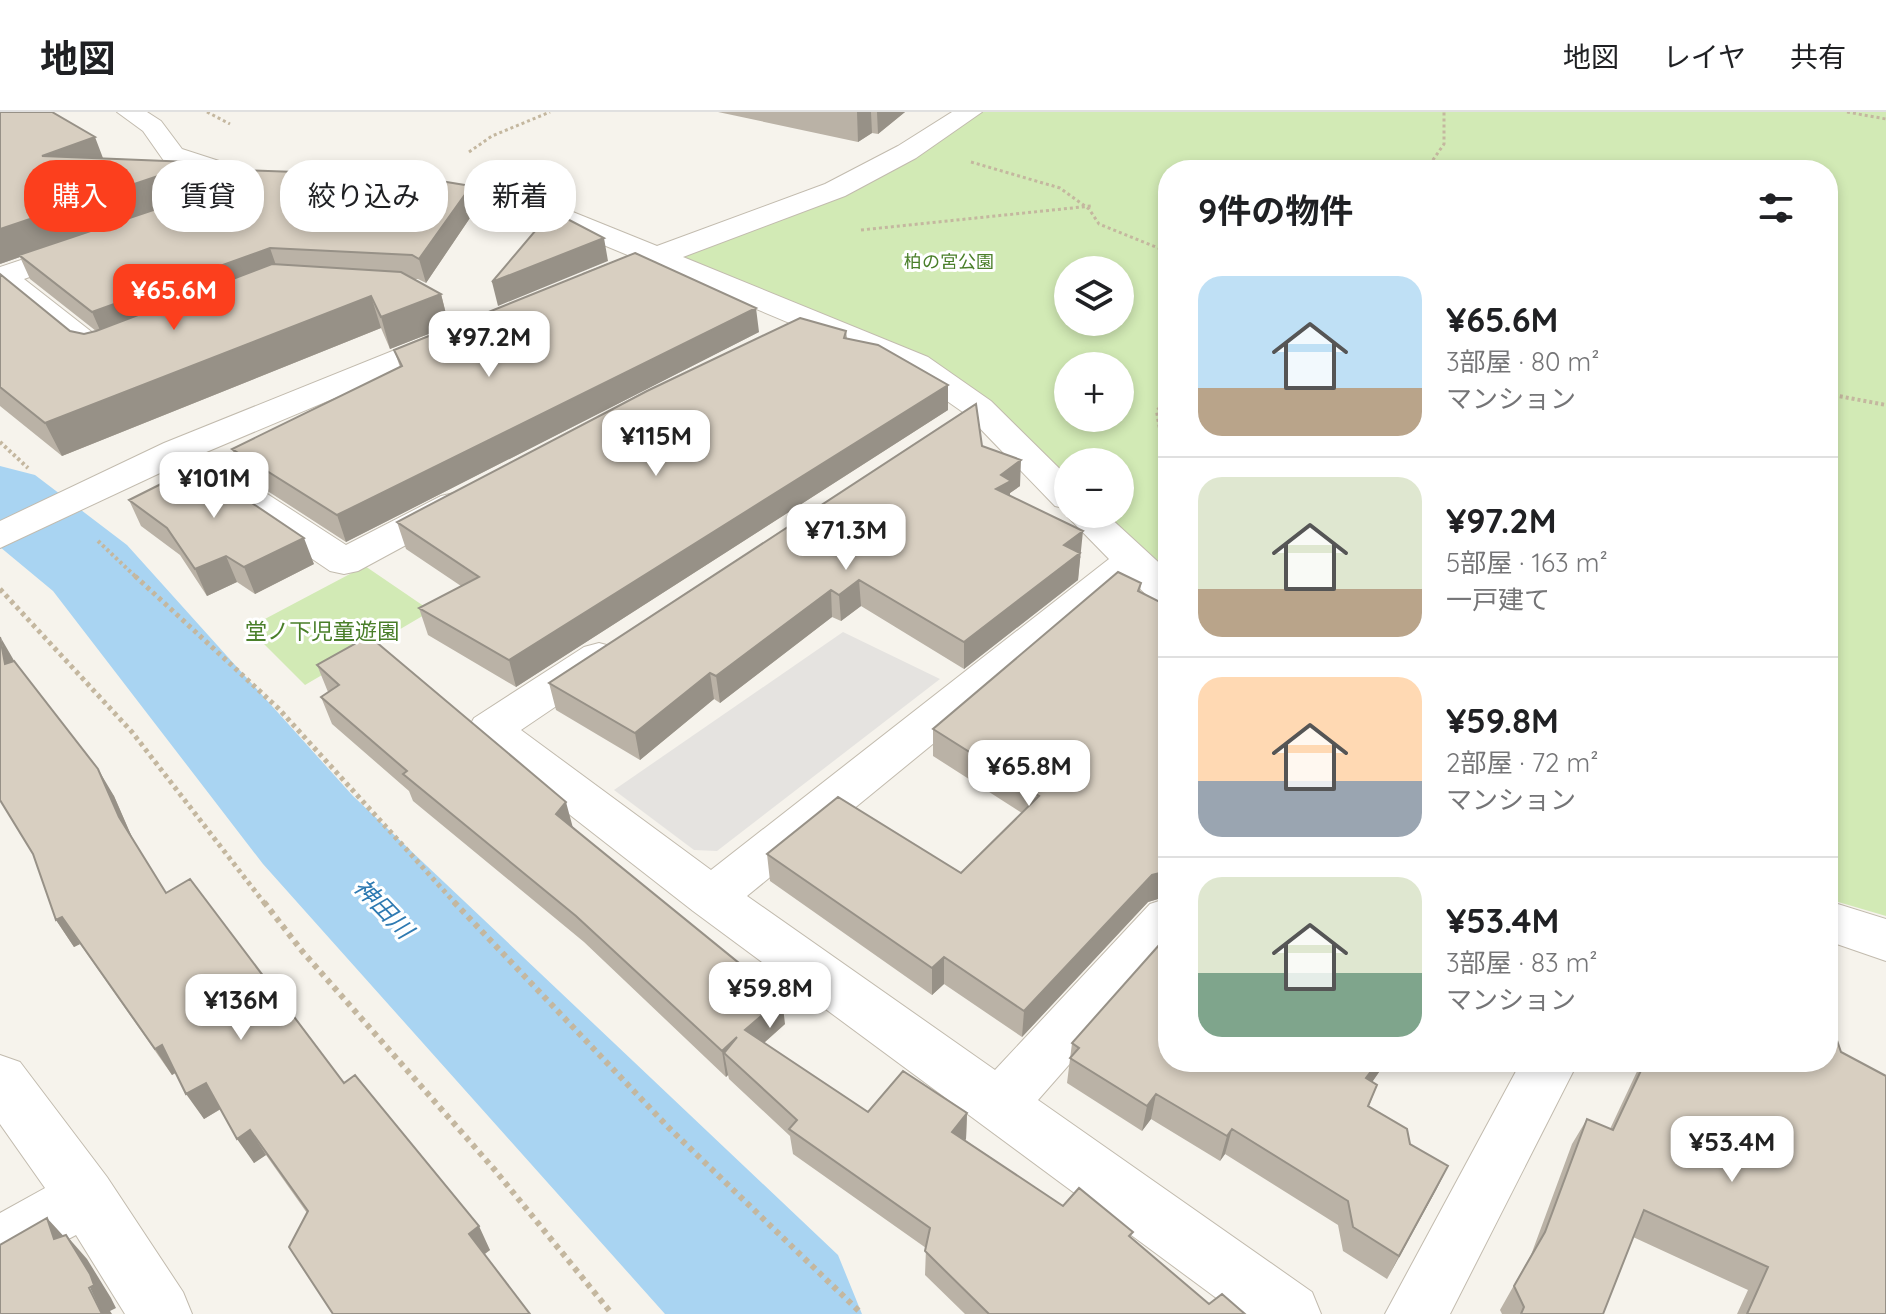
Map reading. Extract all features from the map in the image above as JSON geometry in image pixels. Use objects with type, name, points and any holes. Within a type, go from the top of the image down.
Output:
[{"type":"street","points":[[130,112],[152,126],[173,155],[189,160]]},
{"type":"street","points":[[565,292],[835,190],[969,112]]},
{"type":"street","points":[[448,193],[543,210],[916,364],[966,416],[1054,487]]},
{"type":"street","points":[[106,240],[2,276],[98,353],[154,332]]},
{"type":"street","points":[[0,536],[177,451],[479,326],[442,305]]},
{"type":"street","points":[[773,341],[813,322]]},
{"type":"street","points":[[177,451],[344,562],[484,488]]},
{"type":"street","points":[[1098,528],[1158,585]]},
{"type":"street","points":[[711,897],[1131,562]]},
{"type":"street","points":[[635,634],[490,729],[711,897],[1290,1314]]},
{"type":"street","points":[[1838,924],[1886,940]]},
{"type":"street","points":[[999,1104],[1158,929]]},
{"type":"street","points":[[1416,1314],[1545,1072]]},
{"type":"street","points":[[0,1079],[86,1197],[161,1314]]},
{"type":"street","points":[[0,1246],[86,1197]]},
{"type":"path","points":[[467,153],[492,136],[550,112]]},
{"type":"path","points":[[1438,160],[1447,142],[1444,112]]},
{"type":"path","points":[[1847,112],[1886,119]]},
{"type":"path","points":[[929,138],[969,161],[1058,186],[1091,206],[1099,224],[1158,248]]},
{"type":"path","points":[[849,232],[887,225],[973,220],[1091,206]]},
{"type":"path","points":[[1838,396],[1886,405]]},
{"type":"path","points":[[0,442],[59,509],[100,543],[278,708],[439,886],[668,1127],[862,1314]]},
{"type":"path","points":[[0,589],[132,732],[302,951],[494,1169],[612,1314]]},
{"type":"green space","name":"柏の宮公園","points":[[965,112],[1886,112],[1886,916],[1838,902],[1838,160],[1158,160],[1158,561],[1120,528],[1134,528],[1134,448],[1054,448],[1054,472],[979,408],[652,257],[835,190]]},
{"type":"green space","name":"堂ノ下児童遊園","points":[[365,566],[431,611],[305,685],[248,628]]},
{"type":"shaded area","points":[[843,632],[940,679],[717,851],[694,850],[614,790]]},
{"type":"building","points":[[0,112],[52,112],[95,137],[42,156],[152,160],[152,178],[136,183],[136,160],[24,160],[24,221],[0,229]]},
{"type":"building","points":[[264,171],[280,171],[280,232],[438,232],[419,259],[412,255],[270,248],[92,312],[19,255],[88,232],[136,232],[136,216],[152,210],[152,232],[264,232]]},
{"type":"building","points":[[448,182],[464,185],[464,196],[448,218]]},
{"type":"building","points":[[576,223],[604,238],[492,282],[534,232],[576,232]]},
{"type":"building","points":[[635,253],[756,308],[337,515],[232,449],[402,366],[394,350]]},
{"type":"building","points":[[272,264],[401,272],[441,294],[381,317],[371,296],[45,423],[0,387],[0,274],[70,331],[84,334]]},
{"type":"building","points":[[800,318],[846,331],[844,338],[878,345],[948,385],[509,660],[419,608],[479,577],[397,522],[647,391]]},
{"type":"building","points":[[976,404],[982,446],[1021,460],[1001,475],[1011,481],[996,489],[1054,517],[1054,528],[1083,531],[1064,545],[1080,553],[964,642],[859,580],[839,595],[831,590],[716,676],[710,673],[635,733],[549,683]]},
{"type":"building","points":[[197,466],[304,538],[244,567],[226,556],[195,569],[167,528],[129,500]]},
{"type":"building","points":[[1118,572],[1141,583],[1138,591],[1158,601],[1158,874],[1152,875],[1024,1011],[944,957],[932,968],[767,854],[838,797],[961,873],[1039,796],[933,729]]},
{"type":"building","points":[[369,636],[566,802],[556,814],[782,998],[745,1030],[868,1112],[903,1071],[967,1113],[952,1132],[1063,1206],[1079,1188],[1133,1232],[1129,1236],[1209,1304],[1222,1294],[1245,1314],[989,1314],[925,1251],[930,1228],[789,1129],[797,1120],[724,1053],[737,1037],[722,1051],[576,916],[403,774],[407,771],[321,697],[339,685],[317,665]]},
{"type":"building","points":[[0,637],[5,664],[14,661],[98,769],[119,817],[166,893],[190,879],[344,1083],[355,1075],[479,1226],[469,1234],[530,1314],[333,1314],[289,1247],[308,1211],[250,1130],[237,1139],[206,1083],[186,1094],[162,1045],[155,1049],[62,917],[56,920],[33,854],[0,800]]},
{"type":"building","points":[[1158,946],[1158,1072],[1370,1072],[1366,1078],[1377,1085],[1368,1106],[1407,1129],[1410,1144],[1448,1166],[1399,1256],[1353,1227],[1348,1201],[1232,1129],[1227,1136],[1156,1094],[1147,1106],[1070,1058],[1079,1048],[1072,1043]]},
{"type":"building","points":[[1838,1043],[1841,1052],[1886,1076],[1886,1314],[1747,1314],[1768,1267],[1644,1210],[1603,1314],[1521,1314],[1524,1307],[1514,1286],[1545,1232],[1587,1119],[1613,1130],[1640,1072],[1838,1072]]},
{"type":"building","points":[[47,1218],[54,1239],[66,1235],[90,1274],[94,1285],[89,1288],[102,1314],[0,1314],[0,1245]]},
{"type":"waterway","name":"神田川","points":[[0,496],[90,568],[308,830],[778,1314]]}]
